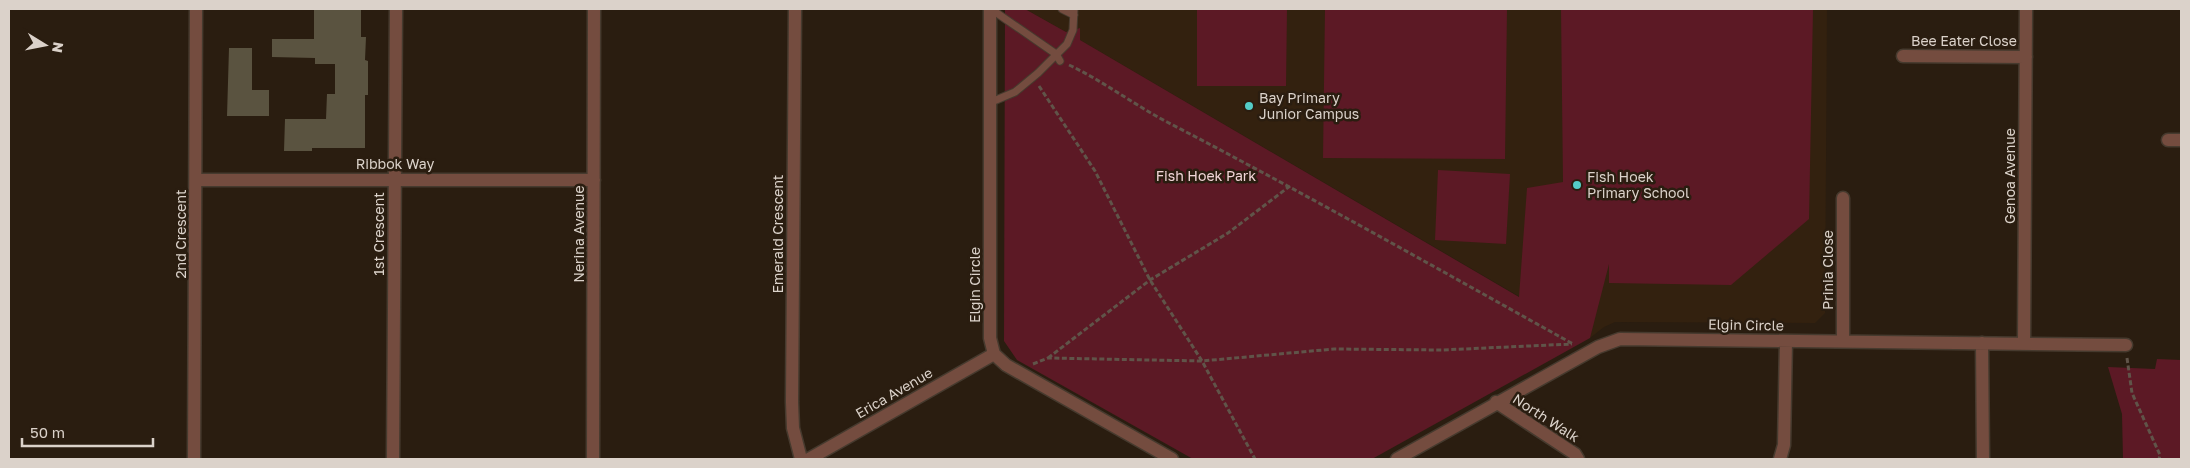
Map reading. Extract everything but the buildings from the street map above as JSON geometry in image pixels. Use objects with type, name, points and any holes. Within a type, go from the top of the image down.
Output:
[{"type":"street","name":"2nd Crescent","points":[[194,459],[196,9]]},
{"type":"street","name":"1st Crescent","points":[[393,459],[396,9]]},
{"type":"street","name":"Nerina Avenue","points":[[593,459],[594,9]]},
{"type":"street","name":"Emerald Crescent","points":[[795,9],[792,402],[793,428],[801,459]]},
{"type":"street","name":"Elgin Circle","points":[[990,9],[990,338],[994,354]]},
{"type":"street","name":"Genoa Avenue","points":[[2024,344],[2026,9]]},
{"type":"street","name":"Bee Eater Close","points":[[1902,56],[2026,57]]},
{"type":"street","points":[[2168,140],[2181,140]]},
{"type":"street","name":"Ribbok Way","points":[[196,180],[594,180]]},
{"type":"street","name":"Prinia Close","points":[[1843,198],[1843,342]]},
{"type":"street","name":"Elgin Circle","points":[[1397,459],[1496,402],[1598,347],[1620,339],[2126,345]]},
{"type":"street","points":[[1780,459],[1784,445],[1786,341]]},
{"type":"street","points":[[1982,343],[1983,459]]},
{"type":"street","points":[[994,354],[1016,371],[1172,459]]},
{"type":"street","name":"Erica Avenue","points":[[809,459],[994,354]]},
{"type":"street","name":"North Walk","points":[[1496,402],[1575,454],[1578,459]]},
{"type":"lane","points":[[990,9],[1058,58]]},
{"type":"lane","points":[[989,103],[1015,92],[1058,58],[1070,39],[1073,30],[1074,12],[1062,9]]},
{"type":"path","points":[[1058,58],[1158,117],[1290,186],[1573,344]]},
{"type":"path","points":[[1036,82],[1095,172],[1150,280],[1202,361],[1255,459]]},
{"type":"path","points":[[1016,371],[1048,358],[1150,280],[1228,234],[1290,186]]},
{"type":"path","points":[[1048,358],[1202,361],[1334,348],[1442,350],[1583,343]]},
{"type":"path","points":[[2126,345],[2132,393],[2160,455],[2160,459]]},
{"type":"shaded area","name":"Fish Hoek Primary School","points":[[1025,9],[1827,9],[1825,313],[1815,323],[1615,322],[1604,327],[1590,338],[1080,40],[1080,28],[1066,32]]},
{"type":"green space","name":"Fish Hoek Park","points":[[1005,9],[1025,9],[1066,32],[1080,28],[1080,40],[1519,297],[1527,188],[1563,182],[1561,9],[1813,9],[1809,219],[1731,285],[1609,283],[1609,264],[1590,338],[1372,459],[1193,459],[1017,360],[1004,341]]},
{"type":"green space","points":[[1197,9],[1287,9],[1286,86],[1197,86]]},
{"type":"green space","points":[[1325,9],[1507,9],[1505,159],[1323,158]]},
{"type":"green space","points":[[1438,170],[1510,174],[1506,244],[1435,240]]},
{"type":"green space","points":[[2157,359],[2181,360],[2181,459],[2123,459],[2122,414],[2108,367],[2155,369]]},
{"type":"place","name":"Bay Primary Junior Campus","points":[[1249,106]]},
{"type":"place","name":"Fish Hoek Primary School","points":[[1577,185]]}]
